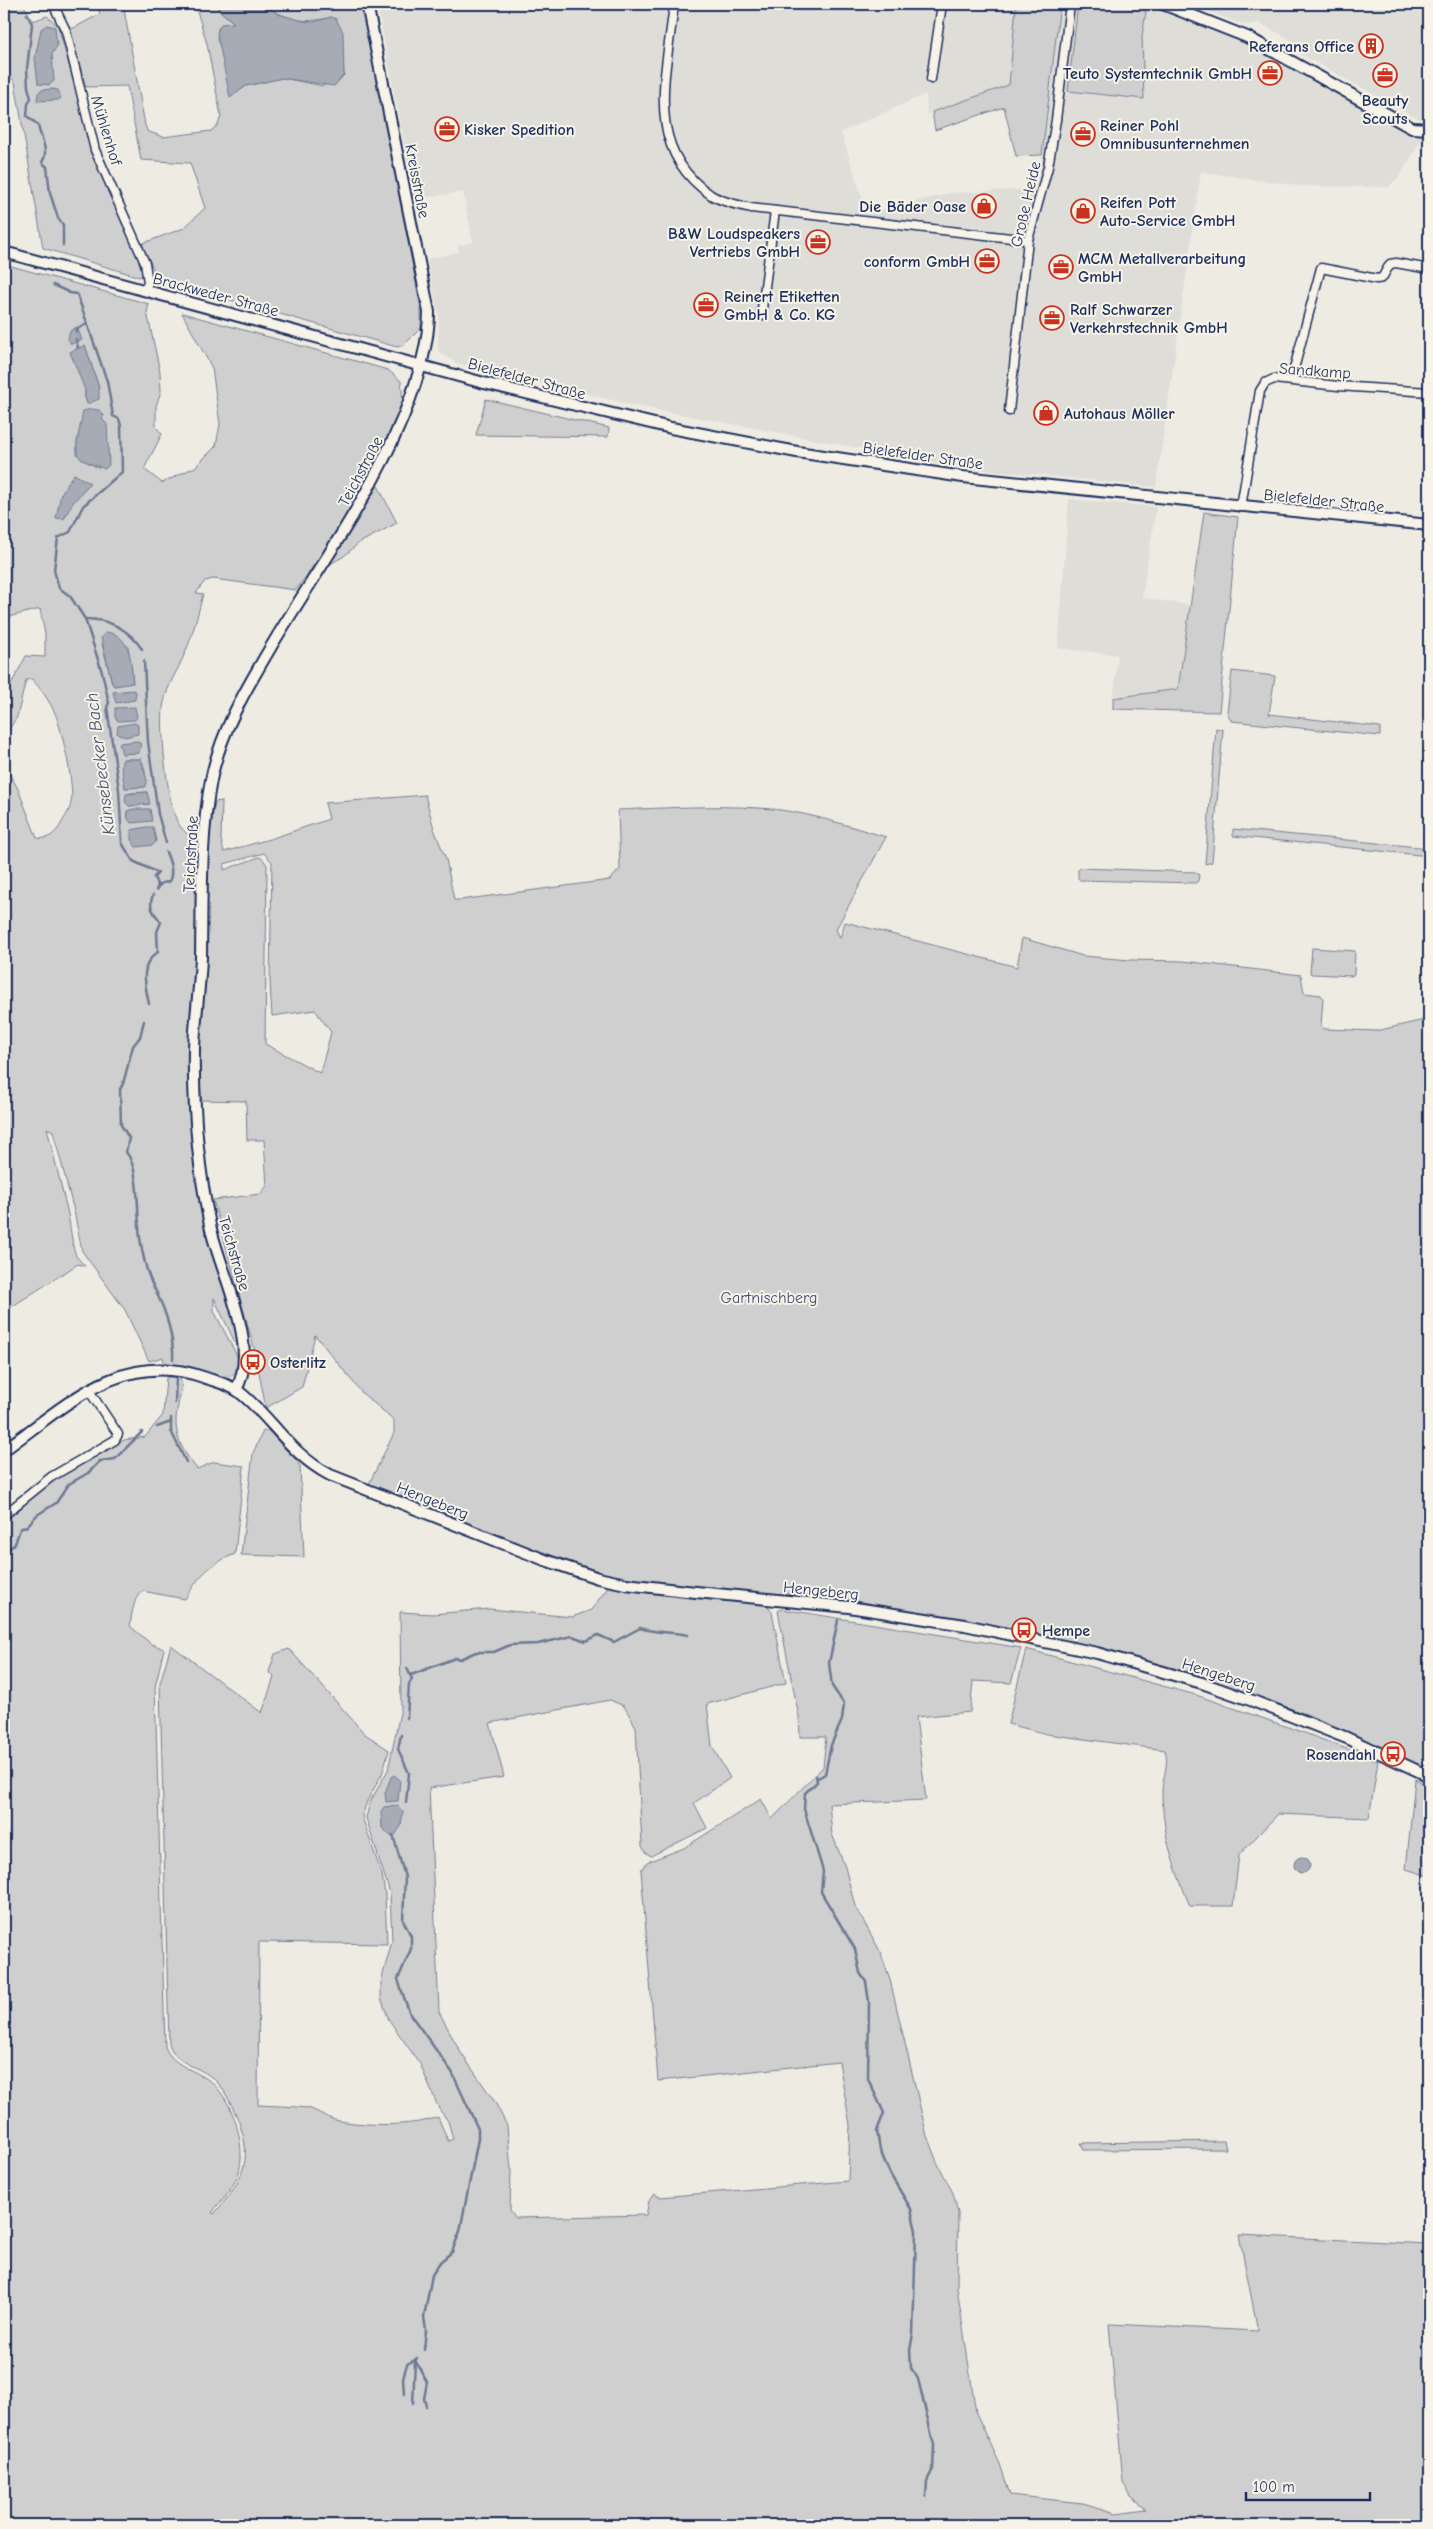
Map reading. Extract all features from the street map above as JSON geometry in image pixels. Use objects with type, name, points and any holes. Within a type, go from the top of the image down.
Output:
[{"type":"street","name":"Mühlenhof","points":[[53,4],[62,18],[66,31],[96,150],[145,262],[148,282],[146,290]]},
{"type":"street","name":"Kreisstraße","points":[[367,4],[429,312],[429,327],[420,365]]},
{"type":"street","points":[[674,4],[663,103],[664,124],[669,144],[678,162],[691,178],[711,195],[750,208],[1028,240]]},
{"type":"street","points":[[931,79],[942,4]]},
{"type":"street","name":"Große Heide","points":[[1008,411],[1028,240],[1048,168],[1056,120],[1070,4]]},
{"type":"street","points":[[1163,4],[1247,37],[1412,128],[1429,129]]},
{"type":"street","points":[[761,316],[775,211]]},
{"type":"street","name":"Brackweder Straße","points":[[4,252],[420,365]]},
{"type":"street","points":[[1290,380],[1321,268],[1377,279],[1386,274],[1390,264],[1396,263],[1429,269]]},
{"type":"street","name":"Bielefelder Straße","points":[[420,365],[623,418],[796,452],[963,477],[1429,526]]},
{"type":"street","name":"Teichstraße","points":[[236,1390],[242,1380],[246,1353],[241,1327],[211,1227],[196,1116],[194,1047],[201,961],[204,841],[212,779],[220,747],[243,693],[377,476],[411,396],[420,365]]},
{"type":"street","name":"Sandkamp","points":[[1241,507],[1260,391],[1265,383],[1274,378],[1338,386],[1429,392]]},
{"type":"street","points":[[4,1450],[88,1389],[121,1374],[161,1369],[191,1373],[236,1390]]},
{"type":"street","points":[[4,1515],[50,1477],[115,1440],[118,1434],[88,1389]]},
{"type":"street","name":"Hengeberg","points":[[236,1390],[300,1456],[316,1467],[365,1489],[567,1568],[626,1584],[849,1607],[974,1626],[1097,1653],[1202,1683],[1253,1700],[1347,1738],[1429,1776]]},
{"type":"shaded area","points":[[216,4],[262,4],[278,14],[303,21],[313,22],[331,17],[336,19],[343,32],[344,75],[334,86],[282,78],[246,86],[230,98],[217,33],[221,24],[234,23],[218,9]]},
{"type":"shaded area","points":[[377,4],[1145,4],[1246,42],[1423,137],[1401,174],[1389,187],[1302,186],[1201,172],[1156,487],[960,467],[637,406],[456,363],[438,351],[439,317],[427,259],[459,252],[458,246],[473,242],[463,192],[415,199]],"holes":[[[926,94],[927,114],[932,112],[935,130],[1004,107],[1016,156],[1042,155],[1036,189],[951,193],[867,213],[841,132]]]},
{"type":"shaded area","points":[[1190,4],[1429,4],[1429,117],[1421,119],[1411,115],[1290,48],[1293,41],[1259,23],[1244,25]]},
{"type":"shaded area","points":[[47,25],[55,27],[57,46],[52,54],[54,81],[49,85],[38,84],[35,58],[41,29]]},
{"type":"shaded area","points":[[42,90],[58,90],[61,98],[58,100],[37,101],[38,93]]},
{"type":"shaded area","points":[[77,327],[82,340],[71,344],[68,339],[70,331]]},
{"type":"shaded area","points":[[85,345],[99,388],[99,399],[87,404],[85,390],[70,352]]},
{"type":"shaded area","points":[[99,410],[104,415],[102,419],[107,424],[109,465],[105,469],[82,460],[77,454],[77,442],[83,411]]},
{"type":"shaded area","points":[[74,474],[90,483],[72,504],[64,519],[56,518],[61,494]]},
{"type":"shaded area","points":[[1069,499],[1156,507],[1142,598],[1190,605],[1178,689],[1113,698],[1118,655],[1058,648]]},
{"type":"shaded area","points":[[106,632],[115,634],[125,644],[130,659],[133,683],[114,686],[112,683],[101,637]]},
{"type":"shaded area","points":[[133,690],[136,692],[135,700],[116,703],[113,692]]},
{"type":"shaded area","points":[[135,707],[137,717],[135,720],[118,721],[115,718],[115,708]]},
{"type":"shaded area","points":[[135,723],[138,725],[138,734],[125,737],[117,734],[118,726]]},
{"type":"shaded area","points":[[137,741],[141,744],[139,753],[122,754],[119,743]]},
{"type":"shaded area","points":[[123,759],[141,759],[147,781],[145,787],[125,788],[121,765]]},
{"type":"shaded area","points":[[147,792],[150,804],[129,806],[125,802],[126,794]]},
{"type":"shaded area","points":[[150,809],[152,821],[131,823],[128,819],[127,811]]},
{"type":"shaded area","points":[[153,827],[156,841],[153,845],[136,847],[131,840],[131,830]]},
{"type":"shaded area","points":[[394,1775],[400,1780],[398,1801],[386,1802],[385,1793],[391,1777]]},
{"type":"shaded area","points":[[397,1805],[403,1811],[401,1826],[393,1838],[382,1828],[381,1811],[384,1807]]},
{"type":"shaded area","points":[[1302,1857],[1308,1859],[1310,1865],[1308,1871],[1302,1873],[1296,1871],[1294,1865],[1296,1859]]},
{"type":"green space","points":[[4,4],[23,4],[33,21],[47,16],[58,26],[93,151],[141,260],[143,274],[140,277],[43,248],[15,82],[4,70]]},
{"type":"green space","points":[[97,4],[123,4],[145,125],[147,131],[163,137],[211,131],[218,125],[221,116],[207,44],[195,4],[216,4],[218,9],[234,23],[218,28],[217,40],[241,90],[246,86],[282,78],[323,86],[344,75],[342,47],[331,17],[312,20],[295,19],[262,4],[362,4],[421,309],[421,328],[404,345],[397,347],[159,280],[141,244],[184,228],[205,208],[190,163],[141,160],[127,86],[86,87],[70,30],[100,14]]},
{"type":"green space","points":[[1022,4],[1060,4],[1042,155],[1016,156],[1004,107],[935,130],[932,112],[1009,85],[1016,6]]},
{"type":"green space","points":[[1078,4],[1147,5],[1142,36],[1144,99],[1068,91]]},
{"type":"green space","name":"Gartnischberg","points":[[4,264],[149,304],[147,312],[160,372],[161,391],[156,406],[156,427],[162,434],[144,469],[162,483],[195,467],[216,446],[220,424],[212,368],[182,313],[388,370],[401,381],[403,402],[382,456],[334,537],[296,590],[213,579],[205,581],[196,593],[203,594],[195,624],[188,646],[166,695],[163,712],[163,745],[170,799],[178,823],[187,834],[195,839],[208,843],[215,802],[222,801],[221,840],[224,852],[329,819],[325,803],[425,795],[434,829],[446,859],[454,900],[460,900],[610,880],[620,869],[618,810],[706,807],[775,809],[824,819],[886,837],[836,929],[840,938],[845,922],[1017,967],[1022,938],[1083,956],[1130,960],[1183,961],[1301,975],[1304,993],[1321,995],[1323,999],[1321,1026],[1325,1029],[1376,1031],[1424,1020],[1429,1012],[1429,1771],[1306,1714],[1206,1679],[1139,1659],[1021,1630],[825,1600],[620,1578],[582,1568],[368,1486],[394,1433],[394,1420],[362,1393],[315,1335],[302,1387],[266,1408],[254,1348],[213,1200],[260,1194],[267,1186],[264,1140],[247,1140],[246,1101],[201,1100],[200,1063],[191,1063],[214,1255],[236,1328],[240,1353],[214,1298],[214,1311],[239,1360],[235,1372],[230,1376],[210,1373],[164,1362],[163,1357],[149,1361],[125,1310],[82,1251],[74,1211],[53,1131],[47,1128],[68,1214],[73,1246],[76,1256],[85,1266],[78,1264],[5,1311],[4,764],[18,789],[37,838],[49,837],[57,830],[70,808],[72,795],[67,758],[58,721],[47,699],[32,679],[26,680],[17,717],[4,737],[4,698],[26,656],[45,657],[45,634],[40,609],[4,618]],"holes":[[[85,345],[99,388],[85,398]],[[80,429],[99,468],[81,458],[77,450]],[[70,478],[87,488],[79,493],[72,504]],[[102,644],[128,646],[133,683],[114,686],[112,683]],[[124,759],[141,759],[144,765],[145,787],[125,788]],[[147,792],[149,804],[129,806],[130,793]],[[264,853],[272,862],[270,983],[272,1016],[315,1010],[331,1032],[320,1073],[265,1044],[267,865],[259,857],[224,870],[224,864]]]},
{"type":"green space","points":[[486,399],[609,428],[608,437],[476,435]]},
{"type":"green space","points":[[378,486],[397,523],[359,543],[344,556],[327,566]]},
{"type":"green space","points":[[1204,512],[1238,517],[1219,712],[1113,709],[1113,698],[1178,689]]},
{"type":"green space","points":[[1232,671],[1275,676],[1269,714],[1380,727],[1380,736],[1231,721],[1227,712]]},
{"type":"green space","points":[[1216,728],[1223,730],[1212,862],[1205,864]]},
{"type":"green space","points":[[1233,829],[1429,848],[1429,856],[1233,836]]},
{"type":"green space","points":[[1080,868],[1196,872],[1199,875],[1198,881],[1195,883],[1080,880],[1078,878],[1078,870]]},
{"type":"green space","points":[[1312,948],[1355,951],[1354,974],[1352,976],[1310,973]]},
{"type":"green space","points":[[166,1378],[180,1378],[181,1381],[176,1415],[177,1432],[182,1447],[197,1469],[214,1462],[244,1466],[235,1554],[211,1567],[195,1583],[185,1599],[142,1591],[135,1602],[130,1626],[151,1644],[164,1649],[155,1687],[165,2047],[178,2063],[207,2079],[224,2097],[236,2122],[241,2150],[241,2163],[236,2180],[212,2213],[214,2214],[234,2189],[244,2166],[245,2154],[240,2126],[234,2110],[221,2087],[210,2076],[176,2056],[169,2044],[160,1683],[171,1645],[262,1713],[274,1677],[269,1672],[275,1654],[289,1649],[365,1734],[389,1750],[382,1774],[367,1801],[362,1817],[382,1875],[385,1894],[387,1944],[259,1942],[258,2105],[307,2108],[328,2118],[359,2123],[402,2124],[438,2117],[448,2141],[453,2139],[448,2121],[439,2109],[420,2064],[389,2020],[381,1998],[381,1982],[392,1941],[390,1893],[366,1818],[370,1802],[388,1770],[401,1708],[400,1612],[433,1614],[489,1609],[572,1617],[591,1610],[609,1586],[643,1592],[766,1603],[772,1612],[786,1683],[707,1704],[712,1746],[730,1778],[694,1803],[707,1828],[651,1856],[645,1852],[642,1846],[636,1727],[624,1706],[610,1700],[490,1723],[504,1777],[429,1788],[439,2012],[461,2053],[495,2102],[507,2126],[511,2169],[510,2210],[516,2218],[646,2215],[649,2201],[654,2194],[660,2197],[848,2181],[850,2125],[839,2062],[658,2081],[641,1870],[647,1862],[684,1848],[761,1799],[772,1819],[823,1767],[826,1737],[800,1737],[799,1717],[778,1611],[782,1609],[1021,1648],[1011,1683],[973,1681],[970,1712],[916,1717],[926,1800],[829,1804],[832,1834],[845,1867],[855,1906],[880,1951],[890,1980],[927,2136],[937,2162],[953,2193],[958,2213],[957,2288],[976,2413],[1000,2464],[1010,2495],[1082,2503],[1116,2513],[1146,2509],[1131,2497],[1123,2482],[1109,2324],[1258,2331],[1239,2235],[1429,2244],[1429,2525],[4,2525],[4,1524],[52,1479],[124,1440],[145,1437],[163,1415]]},
{"type":"green space","points":[[263,1431],[269,1431],[300,1466],[304,1557],[241,1555],[253,1453]]},
{"type":"green space","points":[[1026,1649],[1196,1695],[1378,1761],[1369,1818],[1278,1814],[1239,1855],[1233,1906],[1190,1906],[1174,1865],[1167,1839],[1162,1795],[1166,1767],[1165,1750],[1047,1734],[1008,1724]]},
{"type":"green space","points":[[1415,1779],[1429,1786],[1429,1876],[1406,1869]]},
{"type":"green space","points":[[1224,2141],[1226,2149],[1084,2150],[1081,2143]]},
{"type":"waterway","name":"Künsebecker Bach","points":[[27,14],[32,24],[27,69],[31,98],[28,104],[27,116],[38,125],[44,144],[45,153],[42,162],[47,167],[50,193],[58,218],[63,225],[63,245]]},
{"type":"waterway","name":"Künsebecker Bach","points":[[53,285],[70,293],[77,294],[107,381],[113,416],[119,419],[121,426],[122,472],[83,506],[70,532],[58,538],[54,570],[59,588],[70,596],[85,619],[102,672],[109,703],[107,707],[119,790],[122,843],[133,861],[158,873],[154,877],[158,887],[156,890]]},
{"type":"waterway","points":[[76,332],[77,329],[87,324]]},
{"type":"waterway","points":[[76,339],[78,348]]},
{"type":"waterway","name":"Künsebecker Bach","points":[[85,619],[111,623],[131,636],[142,649]]},
{"type":"waterway","name":"Künsebecker Bach","points":[[144,661],[148,742],[158,814],[166,843]]},
{"type":"waterway","name":"Künsebecker Bach","points":[[158,887],[162,883],[169,882],[171,874],[171,867],[166,852]]},
{"type":"waterway","name":"Künsebecker Bach","points":[[149,1004],[145,975],[148,963],[158,952],[157,932],[161,922],[152,909],[153,895]]},
{"type":"waterway","name":"Künsebecker Bach","points":[[144,1021],[140,1037],[133,1046],[120,1089],[121,1125],[129,1138],[126,1152],[134,1169],[136,1180],[140,1238],[144,1258],[151,1281],[167,1319],[171,1335],[173,1359]]},
{"type":"waterway","name":"Künsebecker Bach","points":[[175,1403],[176,1377]]},
{"type":"waterway","name":"Künsebecker Bach","points":[[171,1418],[171,1431],[186,1462]]},
{"type":"waterway","points":[[157,1427],[171,1422]]},
{"type":"waterway","points":[[4,1553],[15,1544],[20,1529],[27,1526],[37,1515],[56,1503],[69,1484],[88,1473],[100,1461],[115,1459],[142,1432]]},
{"type":"waterway","points":[[818,1778],[825,1774],[831,1745],[842,1720],[844,1704],[832,1686],[829,1663],[838,1620]]},
{"type":"waterway","points":[[411,1675],[476,1652],[494,1652],[510,1645],[538,1644],[572,1636],[586,1641],[598,1635],[614,1642],[640,1628],[688,1635]]},
{"type":"waterway","name":"Künsebecker Bach","points":[[407,1668],[412,1679],[409,1684],[407,1718]]},
{"type":"waterway","name":"Künsebecker Bach","points":[[401,1735],[398,1749],[409,1773],[406,1803]]},
{"type":"waterway","points":[[816,1775],[817,1782],[805,1793],[804,1809],[823,1871],[821,1892],[855,1949],[860,1973],[866,1982],[869,2002],[868,2079],[884,2113],[877,2131],[880,2150],[890,2174],[911,2209],[916,2231],[913,2334],[910,2349],[911,2368],[918,2379],[934,2445],[933,2469],[927,2481],[926,2496]]},
{"type":"waterway","name":"Künsebecker Bach","points":[[393,1835],[405,1877],[403,1920],[411,1936],[411,1949],[398,1979],[410,2014],[452,2072],[478,2129],[478,2139],[460,2231],[452,2252],[440,2262],[432,2275],[424,2317],[426,2330],[424,2350]]},
{"type":"waterway","name":"Künsebecker Bach","points":[[413,2403],[415,2360],[417,2358]]},
{"type":"waterway","name":"Künsebecker Bach","points":[[404,2394],[403,2378],[407,2364],[415,2360],[427,2382],[424,2399],[426,2406]]},
{"type":"place","name":"Referans Office","points":[[1371,46]]},
{"type":"place","name":"Teuto Systemtechnik GmbH","points":[[1270,73]]},
{"type":"place","name":"Beauty Scouts","points":[[1385,75]]},
{"type":"place","name":"Kisker Spedition","points":[[447,129]]},
{"type":"place","name":"Reiner Pohl Omnibusunternehmen","points":[[1083,134]]},
{"type":"place","name":"Die Bäder Oase","points":[[984,206]]},
{"type":"place","name":"Reifen Pott Auto-Service GmbH","points":[[1083,211]]},
{"type":"place","name":"B&W Loudspeakers Vertriebs GmbH","points":[[818,242]]},
{"type":"place","name":"conform GmbH","points":[[987,261]]},
{"type":"place","name":"MCM Metallverarbeitung GmbH","points":[[1061,267]]},
{"type":"place","name":"Reinert Etiketten GmbH & Co. KG","points":[[706,305]]},
{"type":"place","name":"Ralf Schwarzer Verkehrstechnik GmbH","points":[[1052,318]]},
{"type":"place","name":"Autohaus Möller","points":[[1046,413]]},
{"type":"place","name":"Osterlitz","points":[[253,1362]]},
{"type":"place","name":"Hempe","points":[[1024,1630]]},
{"type":"place","name":"Rosendahl","points":[[1393,1754]]}]
